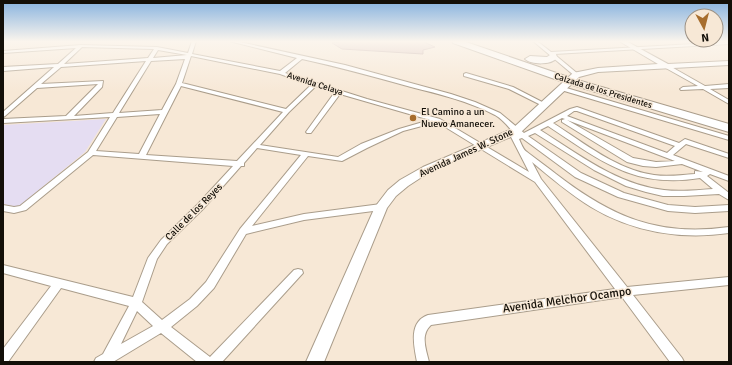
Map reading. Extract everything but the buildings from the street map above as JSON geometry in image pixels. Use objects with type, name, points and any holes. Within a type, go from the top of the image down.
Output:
[{"type":"highway","name":"Calzada de los Presidentes","points":[[505,58],[542,71],[568,83],[729,128]]},
{"type":"highway","points":[[530,59],[548,60],[552,58]]},
{"type":"highway","name":"Calzada de los Presidentes","points":[[530,59],[568,83],[729,118]]},
{"type":"main road","points":[[652,58],[666,66]]},
{"type":"main road","points":[[568,83],[598,70],[729,63]]},
{"type":"main road","name":"Avenida James W. Stone","points":[[315,362],[381,207],[392,193],[404,183],[427,169],[480,145],[516,134],[543,104],[568,83]]},
{"type":"street","points":[[3,115],[67,58]]},
{"type":"street","points":[[3,69],[161,58]]},
{"type":"street","points":[[142,156],[179,84],[189,58]]},
{"type":"street","name":"Avenida Celaya","points":[[205,58],[281,73],[338,92],[438,120],[538,180]]},
{"type":"street","points":[[281,73],[299,58]]},
{"type":"street","points":[[304,58],[449,94],[498,114],[506,120],[516,134],[538,180],[678,362]]},
{"type":"street","points":[[553,58],[568,83],[729,138]]},
{"type":"street","points":[[3,208],[14,210],[26,206],[91,153],[152,59]]},
{"type":"street","points":[[666,66],[729,102]]},
{"type":"street","points":[[3,76],[13,68]]},
{"type":"street","points":[[466,75],[511,88],[543,104]]},
{"type":"street","points":[[36,86],[101,82],[100,86],[68,118]]},
{"type":"street","points":[[179,84],[287,110]]},
{"type":"street","name":"Calle de los Reyes","points":[[104,361],[136,303],[153,258],[164,242],[200,208],[241,164],[287,110],[315,84]]},
{"type":"street","points":[[683,89],[729,86]]},
{"type":"street","points":[[309,132],[338,92]]},
{"type":"street","points":[[516,134],[535,130],[574,109],[729,156]]},
{"type":"street","points":[[3,120],[68,118],[165,112]]},
{"type":"street","points":[[560,117],[684,162],[705,174],[721,191],[729,197]]},
{"type":"street","points":[[560,117],[630,160],[654,165],[684,162]]},
{"type":"street","points":[[256,146],[339,159],[401,130],[438,120]]},
{"type":"street","points":[[548,123],[606,159],[638,174],[664,178],[705,174],[729,179]]},
{"type":"street","points":[[535,130],[606,174],[636,186],[664,193],[721,191]]},
{"type":"street","points":[[516,134],[578,175],[621,195],[668,208],[695,210],[729,208]]},
{"type":"street","points":[[668,156],[682,143]]},
{"type":"street","points":[[524,152],[572,190],[594,204],[622,218],[673,232],[696,234],[729,230]]},
{"type":"street","points":[[91,153],[241,164]]},
{"type":"street","points":[[104,361],[161,326],[188,307],[204,293],[216,279],[243,231],[306,154]]},
{"type":"street","points":[[243,231],[304,217],[381,207]]},
{"type":"street","points":[[3,269],[136,303],[161,326],[207,362]]},
{"type":"street","points":[[214,362],[298,273]]},
{"type":"street","name":"Avenida Melchor Ocampo","points":[[423,362],[418,339],[419,330],[423,323],[428,320],[624,292],[729,281]]},
{"type":"street","points":[[3,359],[58,284]]},
{"type":"shaded area","points":[[106,119],[85,152],[18,207],[3,204],[3,125]]},
{"type":"place","name":"El Camino a un Nuevo Amanecer.","points":[[413,118]]}]
